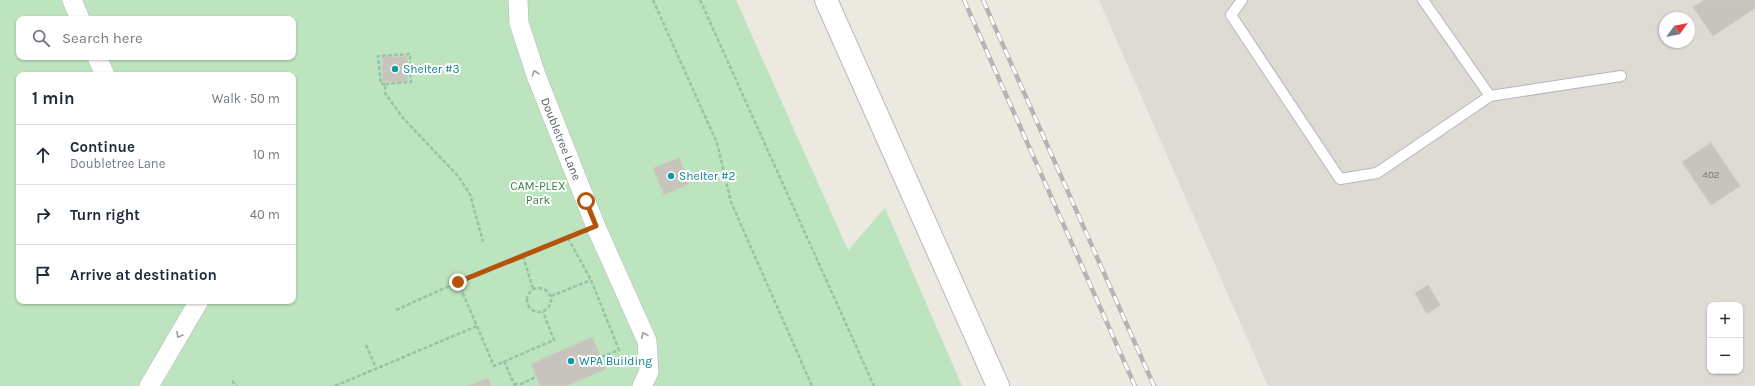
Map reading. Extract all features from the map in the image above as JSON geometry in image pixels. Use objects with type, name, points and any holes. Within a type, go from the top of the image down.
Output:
[{"type":"main road","points":[[826,0],[998,386]]},
{"type":"street","points":[[72,0],[79,16]]},
{"type":"street","name":"Doubletree Lane","points":[[518,0],[519,23],[536,75],[596,226],[647,342],[649,372],[642,386]]},
{"type":"street","points":[[98,60],[104,72]]},
{"type":"street","points":[[149,386],[197,304]]},
{"type":"lane","points":[[1242,0],[1231,14],[1340,179],[1377,173],[1490,96],[1621,76]]},
{"type":"lane","points":[[1423,0],[1490,96]]},
{"type":"path","points":[[653,0],[717,143],[731,202],[812,386]]},
{"type":"path","points":[[700,0],[874,386]]},
{"type":"path","points":[[410,54],[411,82],[386,84],[381,84],[378,56],[410,54]]},
{"type":"path","points":[[386,84],[385,93],[403,118],[458,176],[470,194],[484,242]]},
{"type":"path","points":[[396,310],[458,282],[596,226]]},
{"type":"path","points":[[568,238],[591,280],[619,350],[601,357]]},
{"type":"path","points":[[523,256],[534,289]]},
{"type":"path","points":[[551,296],[591,280]]},
{"type":"path","points":[[458,282],[494,366],[554,340],[543,312]]},
{"type":"path","points":[[542,288],[551,296],[551,303],[547,310],[543,312],[535,312],[527,303],[528,295],[534,289],[542,288]]},
{"type":"path","points":[[335,386],[477,326]]},
{"type":"path","points":[[366,345],[376,368]]},
{"type":"path","points":[[504,361],[514,385],[521,384],[536,377]]},
{"type":"path","points":[[232,381],[237,386]]},
{"type":"shaded area","points":[[1099,0],[1755,0],[1755,386],[1268,386]]},
{"type":"green space","name":"CAM-PLEX Park","points":[[0,0],[736,0],[848,250],[885,208],[962,386],[0,386]]},
{"type":"building","points":[[1704,0],[1755,0],[1755,8],[1713,36],[1693,7]]},
{"type":"building","name":"Shelter #3","points":[[407,56],[408,81],[383,82],[382,57]]},
{"type":"building","points":[[1711,143],[1740,186],[1711,205],[1682,162]]},
{"type":"building","name":"Shelter #2","points":[[679,158],[689,184],[664,195],[653,168]]},
{"type":"building","points":[[1428,285],[1440,305],[1427,314],[1415,293]]},
{"type":"building","name":"WPA Building","points":[[592,337],[606,369],[567,386],[540,386],[531,364]]},
{"type":"building","points":[[488,378],[491,386],[468,386]]},
{"type":"railway","points":[[964,0],[1135,386]]},
{"type":"railway","points":[[983,0],[1154,386]]},
{"type":"place","name":"Shelter #3","points":[[395,69]]},
{"type":"place","name":"Shelter #2","points":[[671,176]]},
{"type":"place","name":"WPA Building","points":[[571,361]]},
{"type":"route","points":[[458,282],[596,226],[586,201]]}]
